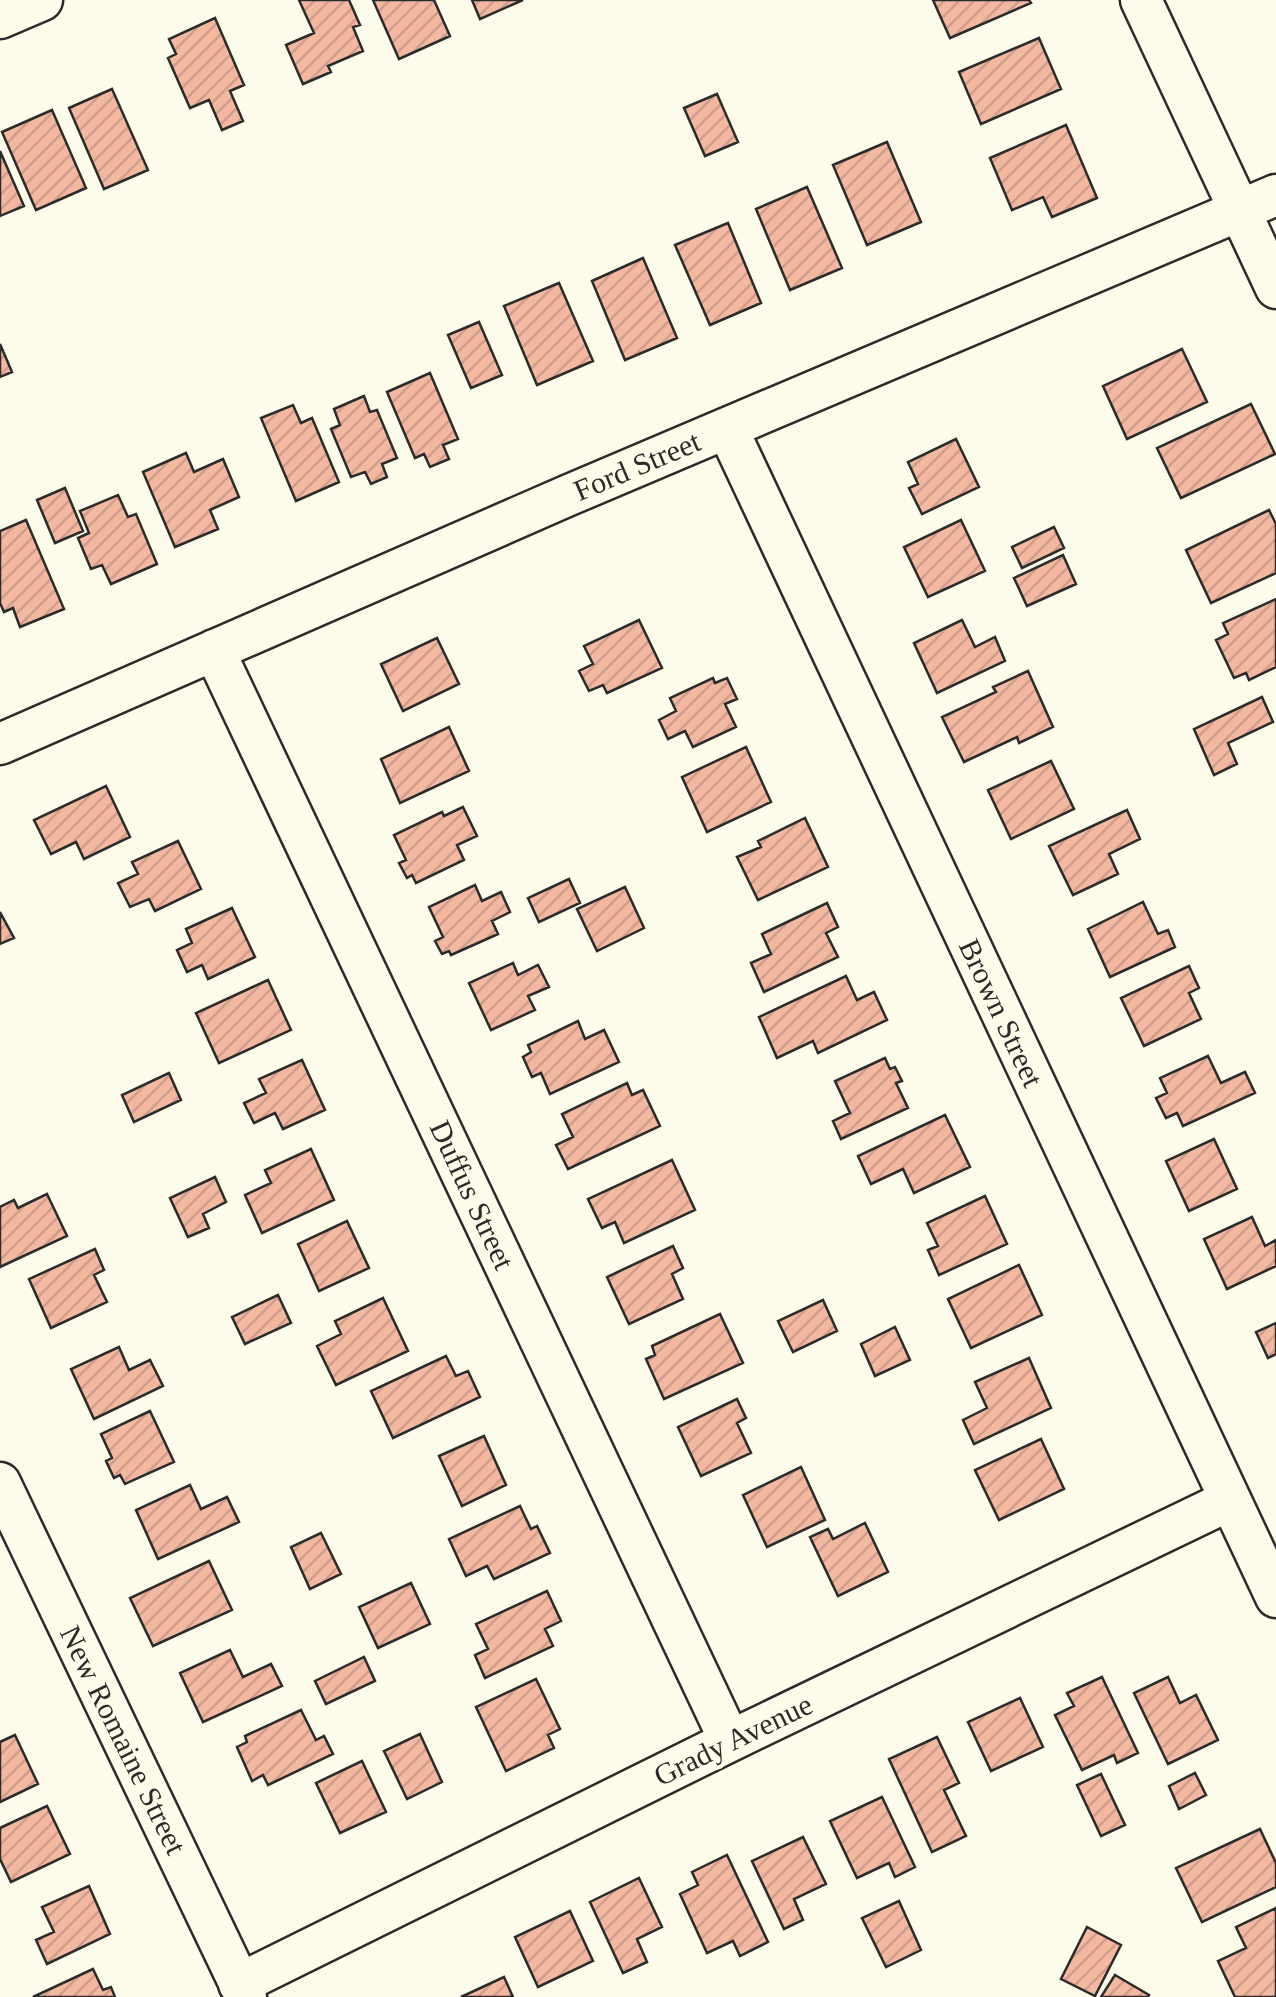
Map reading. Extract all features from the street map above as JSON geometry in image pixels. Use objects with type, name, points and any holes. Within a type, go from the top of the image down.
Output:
[{"type":"street","points":[[0,18],[42,0]]},
{"type":"street","points":[[1141,0],[1276,288]]},
{"type":"street","name":"Ford Street","points":[[0,744],[1276,195]]},
{"type":"street","name":"Brown Street","points":[[727,428],[1276,1598]]},
{"type":"street","name":"Duffus Street","points":[[214,650],[730,1740]]},
{"type":"street","name":"New Romaine Street","points":[[0,1483],[243,1990]]},
{"type":"street","name":"Grady Avenue","points":[[243,1990],[730,1740],[1230,1500]]},
{"type":"building","points":[[299,0],[349,0],[360,25],[353,27],[363,51],[328,66],[331,72],[303,84],[286,45],[314,33]]},
{"type":"building","points":[[373,0],[434,0],[450,36],[399,59]]},
{"type":"building","points":[[472,0],[523,0],[480,19]]},
{"type":"building","points":[[933,0],[1029,0],[1031,3],[950,38]]},
{"type":"building","points":[[215,18],[244,85],[230,91],[243,121],[222,130],[209,100],[190,108],[168,58],[176,54],[169,39]]},
{"type":"building","points":[[1039,38],[1061,89],[981,124],[959,72]]},
{"type":"building","points":[[112,89],[148,170],[104,189],[69,108]]},
{"type":"building","points":[[717,94],[738,142],[705,156],[684,108]]},
{"type":"building","points":[[52,110],[86,188],[36,210],[2,132]]},
{"type":"building","points":[[1066,125],[1097,198],[1052,217],[1043,197],[1012,210],[990,158]]},
{"type":"building","points":[[887,142],[921,222],[867,245],[833,165]]},
{"type":"building","points":[[0,151],[24,206],[0,216]]},
{"type":"building","points":[[807,187],[842,268],[790,290],[756,209]]},
{"type":"building","points":[[728,223],[761,303],[710,325],[675,245]]},
{"type":"building","points":[[643,258],[677,338],[625,360],[592,281]]},
{"type":"building","points":[[559,283],[593,361],[537,385],[504,306]]},
{"type":"building","points":[[479,322],[502,375],[471,388],[448,335]]},
{"type":"building","points":[[0,344],[12,372],[0,377]]},
{"type":"building","points":[[1182,349],[1207,402],[1127,439],[1103,386]]},
{"type":"building","points":[[430,373],[458,439],[443,445],[449,459],[430,467],[424,454],[415,458],[387,392]]},
{"type":"building","points":[[364,396],[370,412],[377,410],[397,458],[382,464],[387,477],[371,484],[365,472],[351,477],[331,429],[340,425],[334,409]]},
{"type":"building","points":[[1251,404],[1275,454],[1181,498],[1157,448]]},
{"type":"building","points":[[293,405],[301,423],[312,418],[339,482],[296,501],[261,418]]},
{"type":"building","points":[[956,439],[979,487],[922,514],[909,488],[918,484],[908,462]]},
{"type":"building","points":[[186,453],[194,472],[223,459],[239,497],[210,510],[218,529],[175,547],[143,472]]},
{"type":"building","points":[[65,488],[83,531],[55,543],[37,500]]},
{"type":"building","points":[[118,495],[128,517],[136,514],[157,564],[111,584],[102,565],[91,569],[78,538],[89,533],[80,511]]},
{"type":"building","points":[[1269,510],[1276,524],[1276,573],[1211,603],[1186,550]]},
{"type":"building","points":[[26,520],[64,609],[20,627],[13,608],[4,612],[0,603],[0,531]]},
{"type":"building","points":[[961,520],[985,571],[928,597],[904,547]]},
{"type":"building","points":[[1054,527],[1064,548],[1022,568],[1012,547]]},
{"type":"building","points":[[1063,555],[1076,584],[1027,606],[1014,578]]},
{"type":"building","points":[[1276,599],[1276,667],[1249,680],[1246,673],[1234,678],[1216,640],[1228,634],[1223,623]]},
{"type":"building","points":[[639,620],[662,668],[607,693],[603,685],[589,691],[579,671],[593,664],[584,646]]},
{"type":"building","points":[[962,620],[975,647],[995,637],[1005,661],[937,693],[914,643]]},
{"type":"building","points":[[437,638],[459,684],[403,711],[381,664]]},
{"type":"building","points":[[1028,671],[1053,727],[1019,743],[1017,737],[964,762],[942,717],[996,692],[993,687]]},
{"type":"building","points":[[713,678],[715,683],[727,678],[737,699],[725,704],[736,727],[693,747],[685,731],[668,739],[659,720],[676,711],[670,698]]},
{"type":"building","points":[[1262,697],[1273,722],[1228,743],[1237,764],[1214,775],[1194,729]]},
{"type":"building","points":[[449,727],[469,771],[400,803],[381,759]]},
{"type":"building","points":[[746,747],[771,802],[707,832],[682,777]]},
{"type":"building","points":[[1051,761],[1074,809],[1011,839],[988,790]]},
{"type":"building","points":[[106,786],[130,837],[84,859],[76,842],[51,854],[34,820]]},
{"type":"building","points":[[463,807],[477,836],[457,845],[464,860],[416,883],[412,875],[407,878],[399,863],[406,860],[394,835],[442,812],[444,816]]},
{"type":"building","points":[[1127,810],[1140,839],[1109,854],[1118,874],[1073,895],[1049,846]]},
{"type":"building","points":[[805,818],[828,867],[758,900],[737,857],[761,847],[758,841]]},
{"type":"building","points":[[178,841],[201,889],[155,911],[149,899],[130,907],[118,883],[138,874],[132,862]]},
{"type":"building","points":[[569,879],[580,903],[539,922],[528,898]]},
{"type":"building","points":[[475,885],[482,901],[501,892],[510,912],[492,921],[498,934],[451,955],[449,951],[442,954],[435,941],[443,937],[429,907]]},
{"type":"building","points":[[625,887],[644,928],[597,951],[577,909]]},
{"type":"building","points":[[1143,902],[1158,934],[1168,930],[1175,947],[1110,977],[1088,929]]},
{"type":"building","points":[[827,903],[838,927],[826,933],[838,957],[764,992],[751,963],[771,954],[762,934]]},
{"type":"building","points":[[232,908],[255,957],[208,979],[202,965],[187,972],[177,950],[192,943],[186,929]]},
{"type":"building","points":[[0,912],[14,938],[0,944]]},
{"type":"building","points":[[513,963],[518,975],[538,965],[549,987],[528,996],[535,1010],[491,1030],[469,983]]},
{"type":"building","points":[[1189,966],[1199,988],[1189,993],[1201,1019],[1144,1046],[1121,998]]},
{"type":"building","points":[[846,976],[857,1000],[874,992],[887,1020],[818,1053],[813,1041],[777,1058],[759,1017]]},
{"type":"building","points":[[268,980],[291,1030],[219,1063],[196,1013]]},
{"type":"building","points":[[578,1021],[585,1039],[604,1030],[619,1062],[550,1094],[541,1073],[532,1077],[523,1057],[531,1052],[528,1045]]},
{"type":"building","points":[[1208,1056],[1221,1083],[1245,1072],[1255,1093],[1183,1126],[1177,1113],[1166,1118],[1156,1098],[1167,1093],[1160,1078]]},
{"type":"building","points":[[885,1058],[902,1081],[896,1083],[908,1108],[841,1139],[833,1121],[850,1113],[835,1081]]},
{"type":"building","points":[[302,1060],[325,1110],[283,1129],[275,1113],[254,1123],[244,1103],[266,1093],[259,1079]]},
{"type":"building","points":[[169,1073],[181,1100],[134,1122],[122,1095]]},
{"type":"building","points":[[627,1083],[632,1095],[643,1090],[660,1126],[568,1169],[556,1145],[573,1137],[562,1114]]},
{"type":"building","points":[[945,1115],[970,1167],[914,1193],[903,1169],[871,1184],[858,1156]]},
{"type":"building","points":[[1214,1139],[1237,1189],[1189,1211],[1166,1161]]},
{"type":"building","points":[[311,1149],[334,1200],[262,1233],[245,1195],[271,1183],[265,1170]]},
{"type":"building","points":[[672,1160],[695,1210],[624,1243],[615,1222],[602,1228],[588,1199]]},
{"type":"building","points":[[215,1177],[226,1202],[203,1214],[209,1228],[188,1237],[170,1198]]},
{"type":"building","points":[[47,1194],[67,1236],[0,1267],[0,1207],[14,1200],[18,1208]]},
{"type":"building","points":[[985,1196],[1007,1244],[939,1275],[928,1250],[938,1246],[927,1223]]},
{"type":"building","points":[[1252,1217],[1265,1246],[1276,1240],[1276,1266],[1227,1289],[1204,1239]]},
{"type":"building","points":[[347,1221],[369,1268],[319,1291],[298,1244]]},
{"type":"building","points":[[673,1246],[683,1268],[672,1274],[683,1299],[629,1324],[607,1277]]},
{"type":"building","points":[[95,1249],[104,1270],[94,1275],[107,1302],[51,1328],[29,1279]]},
{"type":"building","points":[[1019,1265],[1042,1315],[971,1348],[948,1299]]},
{"type":"building","points":[[278,1295],[291,1323],[245,1344],[232,1317]]},
{"type":"building","points":[[383,1298],[408,1351],[336,1385],[317,1346],[341,1334],[335,1321]]},
{"type":"building","points":[[823,1300],[837,1331],[793,1352],[778,1321]]},
{"type":"building","points":[[720,1314],[743,1363],[664,1399],[646,1359],[655,1355],[652,1346]]},
{"type":"building","points":[[1276,1323],[1276,1354],[1268,1358],[1256,1332]]},
{"type":"building","points":[[895,1327],[910,1360],[875,1376],[861,1344]]},
{"type":"building","points":[[119,1347],[129,1370],[150,1360],[163,1386],[94,1419],[71,1369]]},
{"type":"building","points":[[446,1356],[456,1376],[468,1371],[480,1397],[393,1438],[371,1391]]},
{"type":"building","points":[[1029,1358],[1051,1408],[974,1444],[963,1420],[987,1408],[975,1382]]},
{"type":"building","points":[[737,1399],[746,1418],[737,1423],[751,1453],[701,1476],[678,1427]]},
{"type":"building","points":[[150,1411],[174,1462],[125,1484],[120,1475],[114,1478],[106,1461],[112,1458],[101,1434]]},
{"type":"building","points":[[484,1436],[506,1485],[462,1506],[439,1456]]},
{"type":"building","points":[[1041,1439],[1064,1489],[999,1520],[975,1470]]},
{"type":"building","points":[[801,1467],[825,1520],[767,1547],[743,1495]]},
{"type":"building","points":[[190,1485],[201,1509],[227,1497],[239,1522],[158,1559],[136,1510]]},
{"type":"building","points":[[520,1506],[531,1529],[537,1526],[550,1553],[494,1579],[487,1566],[466,1576],[449,1539]]},
{"type":"building","points":[[865,1523],[888,1572],[838,1596],[810,1537],[828,1529],[833,1539]]},
{"type":"building","points":[[321,1533],[341,1574],[310,1589],[291,1547]]},
{"type":"building","points":[[209,1561],[232,1610],[153,1646],[130,1598]]},
{"type":"building","points":[[411,1583],[430,1624],[378,1648],[359,1607]]},
{"type":"building","points":[[547,1591],[561,1621],[545,1629],[553,1646],[485,1678],[475,1655],[488,1649],[476,1624]]},
{"type":"building","points":[[230,1650],[243,1677],[271,1664],[282,1686],[203,1722],[180,1673]]},
{"type":"building","points":[[364,1657],[375,1681],[326,1704],[315,1681]]},
{"type":"building","points":[[1102,1677],[1138,1753],[1117,1763],[1114,1755],[1082,1770],[1055,1715],[1074,1706],[1067,1693]]},
{"type":"building","points":[[1168,1677],[1180,1703],[1196,1695],[1218,1740],[1168,1764],[1134,1693]]},
{"type":"building","points":[[536,1679],[560,1729],[548,1735],[554,1748],[506,1771],[476,1707]]},
{"type":"building","points":[[1020,1698],[1043,1747],[991,1771],[968,1722]]},
{"type":"building","points":[[301,1710],[316,1740],[324,1736],[333,1754],[268,1785],[263,1775],[252,1781],[237,1747],[247,1742],[245,1736]]},
{"type":"building","points":[[420,1734],[442,1782],[407,1799],[384,1751]]},
{"type":"building","points":[[15,1735],[38,1784],[0,1802],[0,1742]]},
{"type":"building","points":[[937,1737],[959,1783],[944,1790],[966,1836],[932,1852],[889,1759]]},
{"type":"building","points":[[362,1761],[386,1812],[340,1833],[316,1783]]},
{"type":"building","points":[[1195,1773],[1206,1795],[1179,1809],[1169,1786]]},
{"type":"building","points":[[1101,1774],[1125,1825],[1101,1836],[1077,1785]]},
{"type":"building","points":[[882,1797],[915,1867],[895,1877],[889,1863],[857,1878],[830,1821]]},
{"type":"building","points":[[47,1806],[70,1854],[11,1882],[0,1859],[0,1828]]},
{"type":"building","points":[[1260,1829],[1276,1863],[1276,1887],[1202,1922],[1176,1868]]},
{"type":"building","points":[[803,1837],[826,1884],[794,1899],[803,1920],[784,1929],[752,1861]]},
{"type":"building","points":[[727,1855],[768,1942],[740,1956],[733,1941],[707,1953],[680,1894],[698,1885],[692,1872]]},
{"type":"building","points":[[639,1878],[662,1927],[637,1939],[647,1962],[623,1973],[590,1902]]},
{"type":"building","points":[[89,1886],[110,1934],[47,1964],[36,1940],[54,1932],[42,1907]]},
{"type":"building","points":[[899,1901],[921,1950],[886,1967],[862,1918]]},
{"type":"building","points":[[1276,1908],[1276,1997],[1235,1997],[1218,1961],[1246,1948],[1236,1927]]},
{"type":"building","points":[[570,1911],[593,1961],[538,1987],[515,1937]]},
{"type":"building","points":[[1087,1927],[1121,1945],[1095,1996],[1061,1979]]},
{"type":"building","points":[[93,1969],[103,1990],[111,1987],[115,1997],[33,1997]]},
{"type":"building","points":[[1115,1975],[1149,1995],[1148,1997],[1101,1997]]},
{"type":"building","points":[[504,1977],[513,1997],[461,1997],[474,1991]]}]
